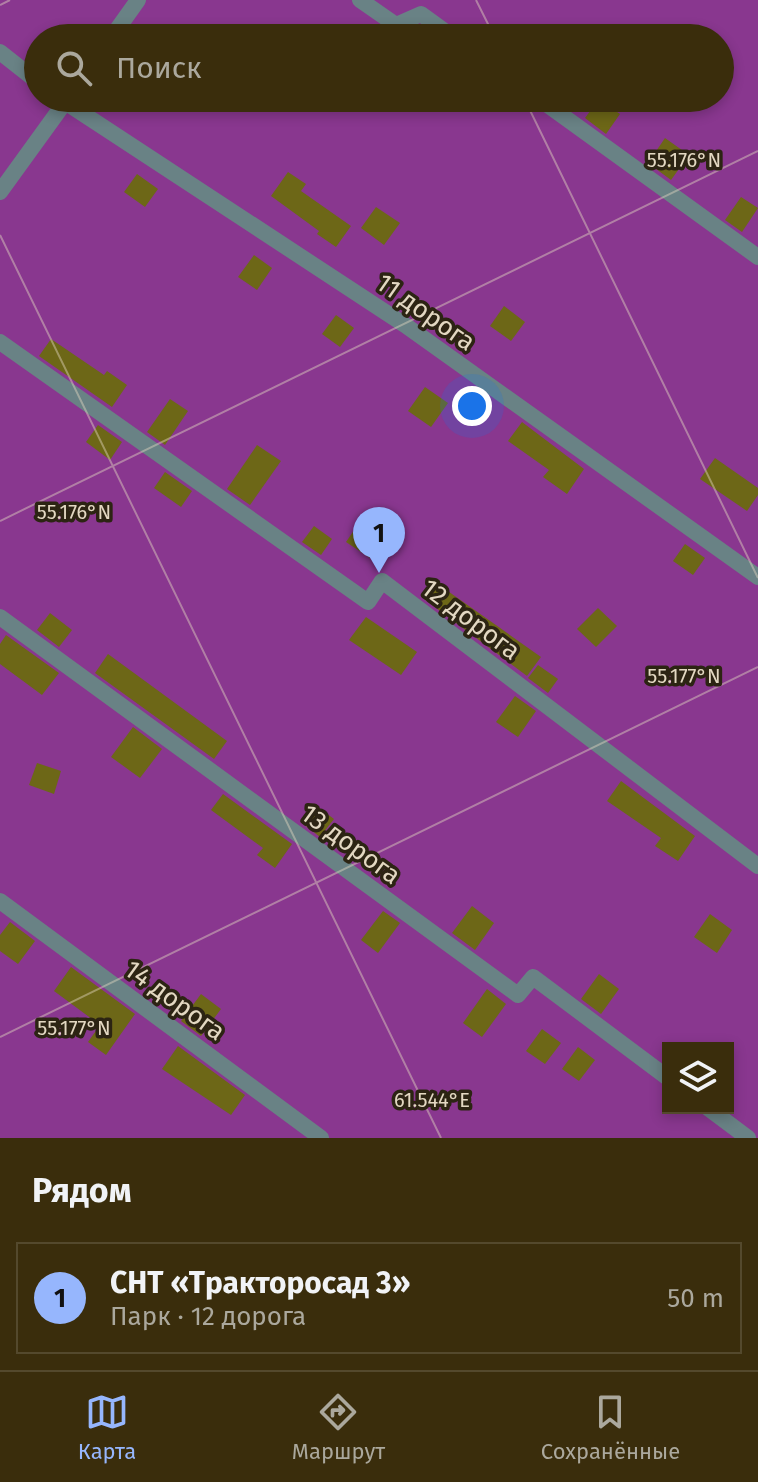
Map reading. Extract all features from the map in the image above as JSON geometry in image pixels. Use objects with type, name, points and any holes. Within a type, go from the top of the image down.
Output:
[{"type":"street","points":[[121,24],[138,0]]},
{"type":"street","points":[[360,0],[395,24]]},
{"type":"street","points":[[398,24],[421,14],[435,24]]},
{"type":"street","points":[[0,52],[24,71]]},
{"type":"street","points":[[0,192],[56,112]]},
{"type":"street","name":"11 дорога","points":[[82,112],[405,325],[758,577]]},
{"type":"street","points":[[557,112],[758,257]]},
{"type":"street","name":"12 дорога","points":[[0,342],[368,602],[382,581],[758,866]]},
{"type":"street","name":"13 дорога","points":[[0,617],[518,995],[533,977],[662,1074]]},
{"type":"street","name":"14 дорога","points":[[0,901],[321,1138]]},
{"type":"street","points":[[716,1114],[748,1138]]},
{"type":"shaded area","points":[[0,0],[758,0],[758,1138],[0,1138]]},
{"type":"building","points":[[589,112],[620,114],[606,134],[585,118]]},
{"type":"building","points":[[665,138],[689,155],[671,180],[648,163]]},
{"type":"building","points":[[288,172],[306,184],[301,191],[351,226],[336,247],[271,196]]},
{"type":"building","points":[[137,174],[158,189],[145,207],[124,192]]},
{"type":"building","points":[[741,197],[758,208],[742,232],[725,220]]},
{"type":"building","points":[[376,207],[400,223],[384,245],[361,228]]},
{"type":"building","points":[[254,255],[272,268],[257,290],[238,277]]},
{"type":"building","points":[[504,306],[525,322],[511,341],[490,326]]},
{"type":"building","points":[[336,315],[354,328],[340,347],[322,334]]},
{"type":"building","points":[[51,339],[104,375],[107,371],[127,385],[112,407],[39,356]]},
{"type":"building","points":[[425,387],[448,403],[431,427],[408,411]]},
{"type":"building","points":[[170,399],[188,411],[165,445],[147,432]]},
{"type":"building","points":[[522,422],[584,469],[567,494],[543,477],[549,470],[508,441]]},
{"type":"building","points":[[98,425],[122,442],[110,460],[86,442]]},
{"type":"building","points":[[257,445],[281,461],[250,505],[227,489]]},
{"type":"building","points":[[715,458],[758,488],[758,495],[747,511],[700,479]]},
{"type":"building","points":[[165,472],[192,491],[181,507],[154,488]]},
{"type":"building","points":[[361,520],[385,537],[370,558],[346,542]]},
{"type":"building","points":[[314,526],[332,539],[321,555],[302,542]]},
{"type":"building","points":[[685,544],[705,558],[693,575],[673,561]]},
{"type":"building","points":[[435,582],[541,657],[527,676],[424,599]]},
{"type":"building","points":[[598,608],[617,626],[596,647],[577,629]]},
{"type":"building","points":[[50,613],[72,630],[59,647],[37,630]]},
{"type":"building","points":[[366,617],[417,652],[401,675],[349,640]]},
{"type":"building","points":[[6,635],[59,673],[42,695],[0,664],[0,644]]},
{"type":"building","points":[[108,654],[227,741],[214,759],[95,673]]},
{"type":"building","points":[[538,665],[558,679],[548,693],[528,678]]},
{"type":"building","points":[[515,696],[536,711],[518,737],[496,722]]},
{"type":"building","points":[[133,727],[162,749],[140,778],[111,757]]},
{"type":"building","points":[[37,763],[61,771],[54,794],[29,785]]},
{"type":"building","points":[[621,781],[695,836],[678,861],[655,846],[661,838],[607,801]]},
{"type":"building","points":[[223,794],[292,844],[275,868],[257,855],[263,848],[211,810]]},
{"type":"building","points":[[315,805],[334,819],[320,837],[302,823]]},
{"type":"building","points":[[472,906],[494,923],[475,950],[452,933]]},
{"type":"building","points":[[383,911],[400,923],[378,953],[361,940]]},
{"type":"building","points":[[710,914],[732,930],[717,953],[694,937]]},
{"type":"building","points":[[10,922],[35,941],[18,964],[0,951],[0,935]]},
{"type":"building","points":[[71,967],[135,1014],[106,1055],[88,1042],[100,1025],[54,991]]},
{"type":"building","points":[[599,974],[619,989],[601,1014],[581,999]]},
{"type":"building","points":[[487,989],[506,1004],[482,1037],[463,1023]]},
{"type":"building","points":[[201,994],[221,1009],[201,1036],[181,1021]]},
{"type":"building","points":[[542,1029],[561,1043],[545,1064],[526,1051]]},
{"type":"building","points":[[178,1046],[245,1095],[231,1115],[162,1069]]},
{"type":"building","points":[[578,1047],[595,1060],[579,1081],[562,1069]]},
{"type":"place","name":"СНТ «Тракторосад 3»","points":[[379,573]]}]
